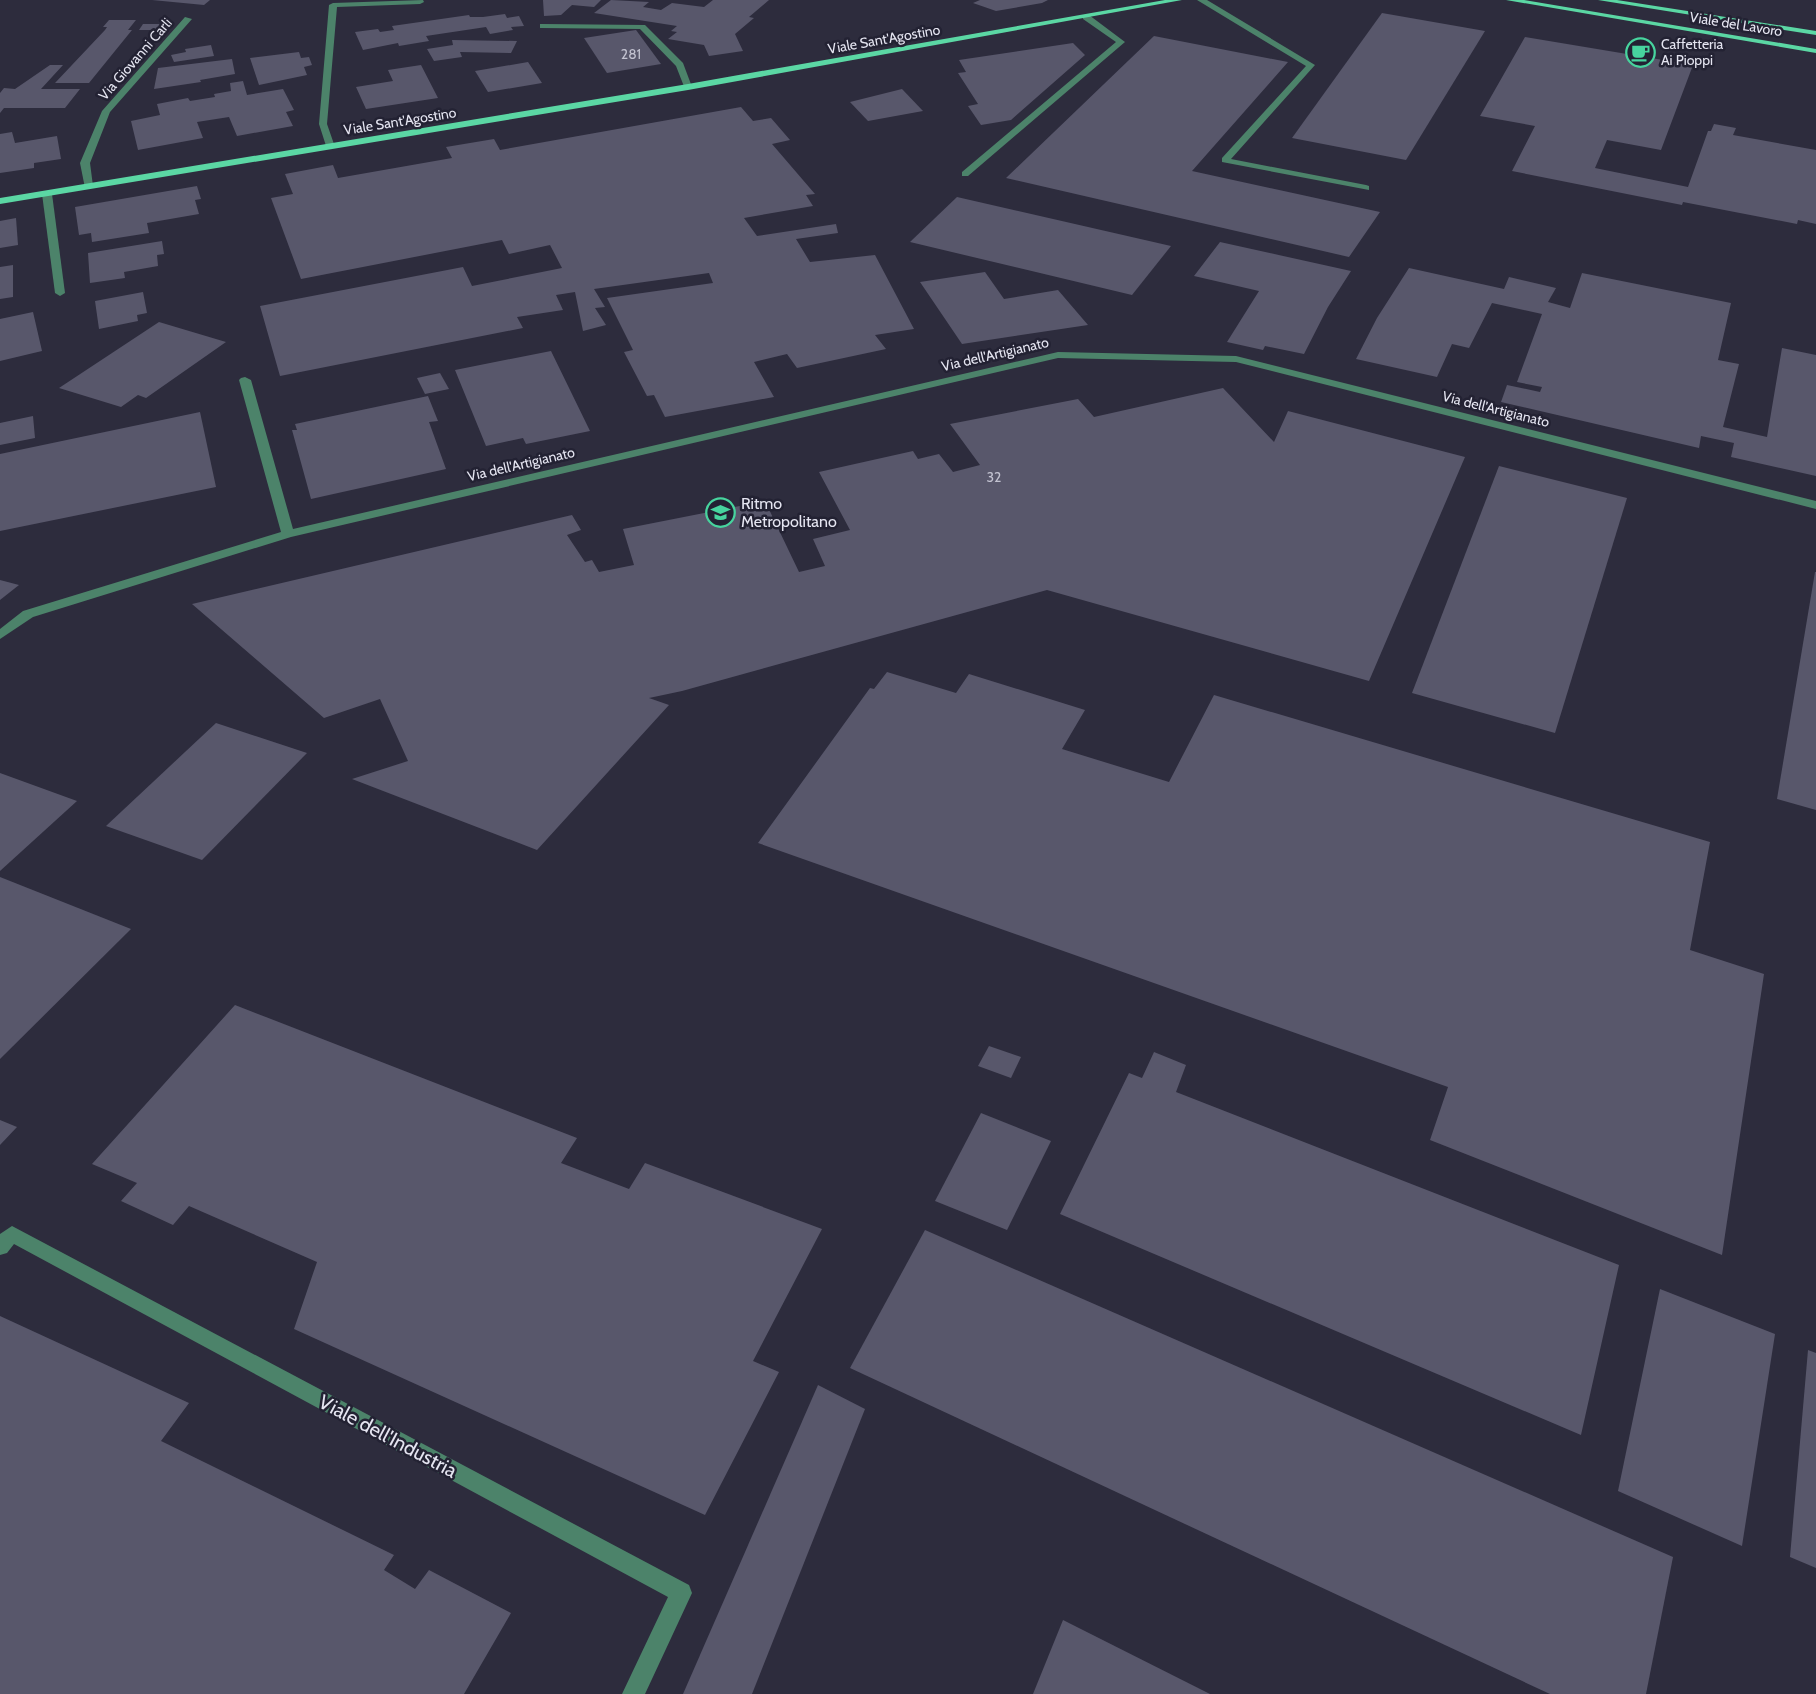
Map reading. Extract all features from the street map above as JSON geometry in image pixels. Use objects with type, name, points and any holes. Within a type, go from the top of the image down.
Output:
[{"type":"main road","name":"Viale Sant'Agostino","points":[[0,201],[688,87],[1178,0]]},
{"type":"main road","name":"Viale del Lavoro","points":[[1510,0],[1816,51]]},
{"type":"main road","name":"Viale del Lavoro","points":[[1602,0],[1816,33]]},
{"type":"street","points":[[1201,0],[1311,65],[1226,160],[1366,188]]},
{"type":"street","name":"Viale Sant'Agostino","points":[[330,147],[322,124],[333,5],[420,2]]},
{"type":"street","points":[[965,174],[1121,42],[1086,17]]},
{"type":"street","name":"Via Giovanni Carli","points":[[88,186],[85,162],[106,111],[188,19]]},
{"type":"street","points":[[543,26],[642,27],[680,65],[688,87]]},
{"type":"street","points":[[47,194],[60,293]]},
{"type":"street","name":"Via dell'Artigianato","points":[[0,635],[28,614],[288,534],[1058,355],[1236,359],[1816,505]]},
{"type":"street","points":[[245,380],[288,534]]},
{"type":"street","name":"Viale dell'Industria","points":[[0,1247],[12,1234],[681,1593],[633,1694]]},
{"type":"building","points":[[152,0],[210,0],[204,5]]},
{"type":"building","points":[[543,0],[601,0],[594,7],[572,5],[561,15],[544,16]]},
{"type":"building","points":[[611,0],[649,2],[643,7],[661,10],[672,3],[704,7],[713,0],[769,0],[749,17],[754,18],[735,34],[743,51],[709,56],[704,45],[668,39],[677,32],[671,31],[677,26],[594,13]]},
{"type":"building","points":[[980,0],[1048,0],[996,11],[973,3]]},
{"type":"building","points":[[1382,13],[1485,31],[1406,160],[1292,138]]},
{"type":"building","points":[[505,14],[507,18],[519,16],[524,26],[511,27],[513,30],[490,34],[486,27],[426,36],[429,41],[399,46],[398,43],[363,50],[355,32],[378,29],[380,32],[394,30],[392,26],[469,15],[470,17],[483,17]]},
{"type":"building","points":[[109,20],[136,20],[128,30],[132,30],[89,83],[55,83],[105,30],[107,27],[103,27]]},
{"type":"building","points":[[143,24],[163,24],[160,30],[139,30]]},
{"type":"building","points":[[636,30],[661,64],[607,73],[584,38]]},
{"type":"building","points":[[1154,36],[1288,62],[1192,171],[1380,212],[1349,257],[1006,178]]},
{"type":"building","points":[[1525,37],[1693,65],[1661,150],[1607,140],[1595,168],[1688,187],[1708,131],[1711,131],[1714,124],[1736,128],[1733,135],[1816,150],[1816,224],[1798,220],[1797,224],[1683,202],[1682,205],[1512,171],[1535,126],[1480,116]]},
{"type":"building","points":[[452,40],[517,41],[511,53],[460,52],[462,57],[434,61],[427,49],[453,45]]},
{"type":"building","points":[[1073,43],[1085,55],[1011,120],[981,125],[968,106],[978,104],[958,73],[966,72],[959,60]]},
{"type":"building","points":[[211,45],[214,56],[174,62],[171,55],[186,52],[185,49]]},
{"type":"building","points":[[299,52],[301,58],[309,57],[312,65],[304,67],[307,75],[259,85],[250,58]]},
{"type":"building","points":[[232,59],[235,74],[154,89],[158,68]]},
{"type":"building","points":[[528,62],[542,83],[488,92],[475,71]]},
{"type":"building","points":[[50,65],[63,65],[41,89],[80,89],[65,108],[4,108],[0,113],[0,93],[4,88],[15,89]]},
{"type":"building","points":[[421,65],[438,98],[366,109],[356,87],[393,81],[388,70]]},
{"type":"building","points":[[243,81],[247,95],[283,89],[294,110],[286,112],[293,126],[237,136],[229,117],[197,122],[203,138],[138,150],[131,121],[160,115],[157,104],[188,98],[190,101],[215,97],[214,94],[231,91],[230,83]]},
{"type":"building","points":[[902,89],[923,111],[868,121],[850,102]]},
{"type":"building","points":[[741,107],[753,121],[771,118],[790,140],[772,144],[815,194],[806,195],[813,206],[744,218],[757,236],[836,224],[838,233],[796,239],[810,262],[875,255],[914,329],[875,335],[886,349],[797,368],[787,354],[754,362],[774,397],[665,417],[654,395],[647,396],[624,352],[633,350],[607,298],[713,283],[709,273],[594,289],[605,307],[595,308],[606,325],[583,331],[575,292],[556,295],[563,310],[517,317],[523,328],[280,376],[260,306],[463,267],[472,286],[562,268],[550,245],[509,254],[502,240],[301,279],[271,198],[293,194],[285,174],[333,165],[338,178],[452,158],[446,147],[494,139],[500,150]]},
{"type":"building","points":[[12,132],[15,143],[57,136],[61,159],[34,163],[34,168],[0,173],[0,134]]},
{"type":"building","points":[[197,186],[201,199],[195,200],[199,214],[147,223],[149,233],[92,242],[91,233],[79,235],[75,207]]},
{"type":"building","points":[[957,197],[1171,246],[1132,295],[910,242]]},
{"type":"building","points":[[16,218],[18,245],[0,248],[0,221]]},
{"type":"building","points":[[162,241],[164,254],[157,255],[158,266],[124,272],[125,278],[90,283],[88,253]]},
{"type":"building","points":[[1220,242],[1351,271],[1328,307],[1304,354],[1265,346],[1263,350],[1227,342],[1259,291],[1194,276]]},
{"type":"building","points":[[13,265],[13,297],[0,299],[0,267]]},
{"type":"building","points":[[1409,268],[1504,289],[1509,277],[1556,288],[1548,302],[1570,308],[1582,273],[1731,303],[1718,360],[1739,364],[1723,427],[1767,437],[1782,348],[1816,355],[1816,476],[1731,457],[1734,443],[1701,436],[1699,448],[1501,402],[1507,385],[1540,392],[1542,387],[1517,382],[1542,314],[1492,303],[1469,348],[1452,344],[1437,377],[1356,359],[1377,318]]},
{"type":"building","points":[[985,272],[1004,299],[1058,290],[1088,325],[962,344],[920,282]]},
{"type":"building","points":[[143,292],[147,313],[137,315],[138,321],[99,329],[95,301]]},
{"type":"building","points":[[33,312],[42,351],[0,361],[0,319]]},
{"type":"building","points":[[159,322],[226,342],[146,398],[138,395],[121,407],[59,388]]},
{"type":"building","points":[[551,351],[590,431],[526,444],[523,438],[486,446],[455,370]]},
{"type":"building","points":[[440,373],[449,389],[425,394],[417,378]]},
{"type":"building","points":[[1223,388],[1274,442],[1288,411],[1465,457],[1369,681],[1047,590],[682,691],[649,698],[669,705],[537,850],[352,779],[408,761],[380,699],[324,718],[192,604],[572,515],[581,530],[567,535],[585,562],[592,560],[599,572],[634,565],[623,529],[765,501],[799,572],[825,566],[813,539],[850,530],[819,472],[913,451],[918,459],[939,454],[953,472],[980,465],[950,424],[1078,399],[1094,417]]},
{"type":"building","points":[[428,396],[438,421],[429,422],[446,469],[311,499],[292,430],[297,430],[295,424]]},
{"type":"building","points":[[200,412],[216,487],[0,531],[0,454]]},
{"type":"building","points":[[33,416],[35,438],[0,445],[0,423]]},
{"type":"building","points":[[1499,466],[1627,498],[1555,733],[1412,693]]},
{"type":"building","points":[[1816,572],[1816,810],[1777,799]]},
{"type":"building","points":[[0,580],[19,585],[0,600]]},
{"type":"building","points":[[887,672],[956,693],[969,674],[1085,710],[1062,749],[1169,782],[1214,695],[1710,842],[1690,950],[1764,974],[1722,1255],[1430,1140],[1448,1087],[758,843],[870,688],[874,689]]},
{"type":"building","points":[[216,723],[307,753],[202,860],[106,826]]},
{"type":"building","points":[[0,773],[77,801],[0,871]]},
{"type":"building","points":[[0,877],[131,929],[0,1059]]},
{"type":"building","points":[[235,1005],[577,1138],[561,1163],[629,1189],[645,1163],[822,1229],[753,1361],[779,1372],[705,1515],[294,1329],[317,1262],[189,1206],[173,1225],[121,1201],[137,1183],[92,1164]]},
{"type":"building","points":[[989,1046],[1021,1057],[1011,1078],[978,1066]]},
{"type":"building","points":[[1154,1052],[1186,1065],[1176,1092],[1619,1265],[1581,1435],[1060,1214],[1129,1073],[1142,1078]]},
{"type":"building","points":[[981,1113],[1051,1141],[1007,1230],[935,1201]]},
{"type":"building","points":[[0,1120],[17,1127],[0,1145]]},
{"type":"building","points":[[925,1230],[1673,1557],[1646,1694],[1550,1694],[850,1368]]},
{"type":"building","points":[[1660,1289],[1775,1334],[1742,1546],[1618,1491]]},
{"type":"building","points":[[0,1316],[189,1403],[161,1441],[394,1555],[384,1570],[415,1589],[429,1570],[511,1613],[464,1694],[0,1694]]},
{"type":"building","points":[[1808,1350],[1816,1353],[1816,1568],[1790,1557]]},
{"type":"building","points":[[818,1385],[865,1409],[752,1694],[683,1694]]},
{"type":"building","points":[[1063,1620],[1210,1694],[1033,1694]]},
{"type":"place","name":"Caffetteria Ai Pioppi","points":[[1640,52]]},
{"type":"place","name":"Ritmo Metropolitano","points":[[720,512]]}]
